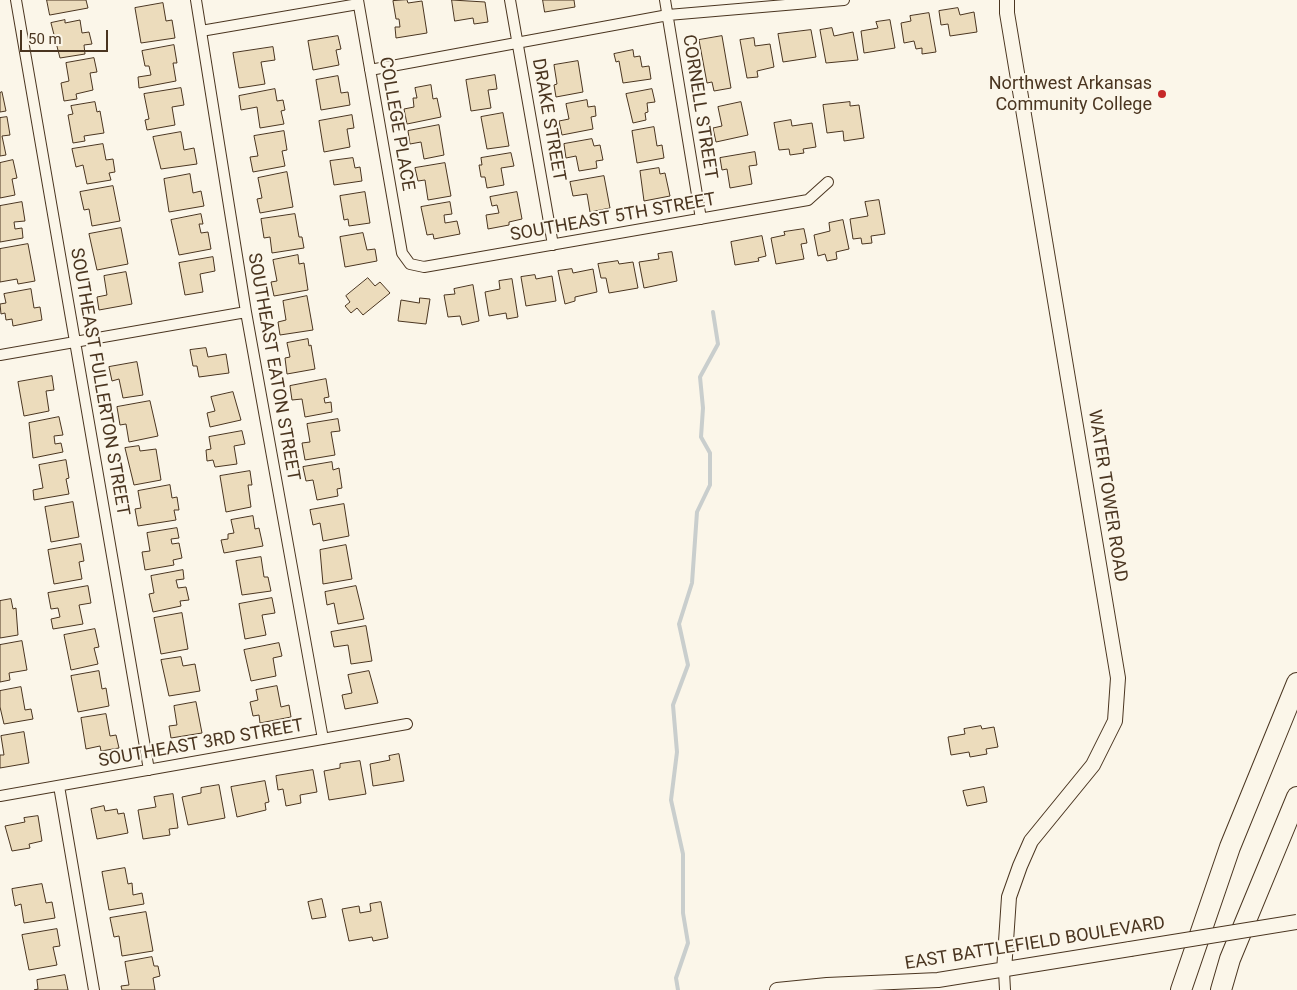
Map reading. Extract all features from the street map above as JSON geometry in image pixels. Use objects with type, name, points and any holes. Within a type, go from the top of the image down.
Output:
[{"type":"highway","points":[[1181,990],[1230,847],[1297,683]]},
{"type":"highway","points":[[1221,990],[1234,950],[1297,797]]},
{"type":"street","name":"SOUTHEAST FULLERTON STREET","points":[[16,0],[149,770]]},
{"type":"street","name":"SOUTHEAST EATON STREET","points":[[196,0],[246,312],[322,739]]},
{"type":"street","name":"DRAKE STREET","points":[[510,0],[553,245]]},
{"type":"street","name":"CORNELL STREET","points":[[665,0],[701,219]]},
{"type":"street","points":[[370,70],[668,16],[800,2],[844,0]]},
{"type":"street","name":"WATER TOWER ROAD","points":[[1004,970],[1010,896],[1020,866],[1031,841],[1093,765],[1114,721],[1118,678],[1007,13],[1007,0]]},
{"type":"street","points":[[201,31],[358,2]]},
{"type":"street","name":"COLLEGE PLACE","points":[[358,2],[402,253]]},
{"type":"street","name":"SOUTHEAST 5TH STREET","points":[[402,253],[410,264],[424,267],[808,200],[828,182]]},
{"type":"street","points":[[0,356],[246,312]]},
{"type":"street","name":"SOUTHEAST 3RD STREET","points":[[0,796],[407,724]]},
{"type":"street","points":[[59,786],[94,990]]},
{"type":"street","name":"EAST BATTLEFIELD BOULEVARD","points":[[777,990],[827,985],[938,980],[1297,922]]},
{"type":"street","points":[[1004,970],[1005,990]]},
{"type":"building","points":[[47,0],[86,0],[88,8],[50,15]]},
{"type":"building","points":[[407,0],[408,3],[422,1],[427,33],[396,38],[395,27],[400,27],[399,19],[396,19],[393,1]]},
{"type":"building","points":[[452,0],[485,2],[488,22],[474,24],[473,18],[455,21]]},
{"type":"building","points":[[543,0],[574,0],[575,7],[545,12]]},
{"type":"building","points":[[163,3],[166,21],[172,20],[175,38],[141,43],[135,8]]},
{"type":"building","points":[[958,8],[960,15],[974,12],[977,32],[950,36],[948,24],[941,25],[939,11]]},
{"type":"building","points":[[929,13],[936,52],[922,54],[922,48],[916,49],[914,41],[904,43],[901,23],[911,21],[910,16]]},
{"type":"building","points":[[65,20],[65,23],[80,20],[82,33],[89,32],[92,44],[84,45],[85,54],[60,58],[51,23]]},
{"type":"building","points":[[890,20],[895,48],[864,53],[861,31],[878,28],[876,22]]},
{"type":"building","points":[[832,28],[834,36],[853,32],[858,60],[826,63],[820,30]]},
{"type":"building","points":[[811,30],[816,57],[783,62],[778,34]]},
{"type":"building","points":[[338,36],[341,49],[336,50],[339,65],[313,70],[308,41]]},
{"type":"building","points":[[722,36],[731,88],[714,91],[712,82],[707,83],[699,40]]},
{"type":"building","points":[[754,38],[755,46],[770,44],[774,67],[757,71],[758,77],[747,78],[740,40]]},
{"type":"building","points":[[174,45],[177,63],[173,63],[176,81],[139,88],[138,77],[151,75],[149,66],[145,66],[142,51]]},
{"type":"building","points":[[273,47],[275,60],[261,62],[265,84],[239,88],[233,53]]},
{"type":"building","points":[[633,50],[634,57],[640,56],[642,67],[649,66],[651,79],[623,83],[619,61],[616,62],[614,54]]},
{"type":"building","points":[[94,58],[97,72],[90,73],[93,90],[76,94],[77,99],[64,101],[61,83],[69,81],[66,63]]},
{"type":"building","points":[[578,61],[583,92],[556,97],[554,85],[557,84],[554,65]]},
{"type":"building","points":[[495,75],[497,89],[488,90],[491,108],[471,111],[466,80]]},
{"type":"building","points":[[338,76],[341,93],[348,92],[350,105],[321,110],[316,80]]},
{"type":"building","points":[[431,85],[433,99],[437,98],[441,117],[407,124],[404,109],[414,107],[413,98],[417,98],[415,88]]},
{"type":"building","points":[[181,88],[184,105],[172,107],[175,125],[147,130],[145,120],[149,119],[144,94]]},
{"type":"building","points":[[275,89],[277,101],[283,100],[285,110],[281,111],[284,124],[260,128],[257,107],[241,110],[239,96]]},
{"type":"building","points":[[652,89],[655,102],[647,103],[648,112],[645,113],[646,120],[633,123],[626,94]]},
{"type":"building","points":[[2,92],[6,111],[0,112],[0,93]]},
{"type":"building","points":[[587,100],[588,107],[595,106],[596,116],[591,117],[593,129],[562,135],[559,121],[569,119],[566,104]]},
{"type":"building","points":[[95,102],[97,112],[100,111],[104,133],[84,136],[85,141],[73,143],[68,115],[73,114],[71,106]]},
{"type":"building","points":[[741,102],[748,135],[716,142],[713,128],[722,126],[718,107]]},
{"type":"building","points":[[850,102],[850,106],[859,105],[864,138],[844,141],[843,131],[827,133],[823,105]]},
{"type":"building","points":[[503,113],[509,146],[487,149],[481,117]]},
{"type":"building","points":[[352,115],[354,128],[347,129],[350,147],[324,152],[319,121]]},
{"type":"building","points":[[7,117],[10,135],[2,136],[6,155],[0,156],[0,118]]},
{"type":"building","points":[[791,120],[792,126],[812,123],[816,147],[803,149],[804,153],[790,155],[789,149],[779,150],[774,123]]},
{"type":"building","points":[[439,125],[444,155],[424,159],[421,142],[410,144],[408,131]]},
{"type":"building","points":[[654,127],[657,146],[662,145],[664,158],[637,163],[632,131]]},
{"type":"building","points":[[284,131],[287,150],[282,151],[285,166],[253,172],[250,157],[258,156],[254,136]]},
{"type":"building","points":[[181,132],[184,150],[194,148],[197,164],[161,169],[153,137]]},
{"type":"building","points":[[592,139],[594,146],[600,145],[603,160],[596,161],[597,168],[579,171],[576,156],[566,158],[564,144]]},
{"type":"building","points":[[103,144],[106,160],[113,159],[115,172],[109,173],[111,180],[87,184],[83,165],[76,167],[72,149]]},
{"type":"building","points":[[755,152],[757,165],[749,166],[752,184],[730,188],[727,169],[722,170],[720,158]]},
{"type":"building","points":[[511,153],[514,166],[501,168],[504,185],[487,188],[485,177],[481,177],[479,165],[482,165],[481,158]]},
{"type":"building","points":[[353,158],[355,168],[360,167],[362,181],[334,185],[330,161]]},
{"type":"building","points":[[13,160],[17,178],[12,179],[15,195],[0,198],[0,163]]},
{"type":"building","points":[[445,163],[451,196],[428,200],[425,180],[418,181],[415,168]]},
{"type":"building","points":[[659,168],[660,174],[665,173],[670,196],[644,201],[640,171]]},
{"type":"building","points":[[287,172],[293,207],[260,213],[257,199],[262,198],[258,178]]},
{"type":"building","points":[[190,174],[193,193],[201,191],[204,206],[169,212],[164,179]]},
{"type":"building","points":[[604,176],[610,208],[590,212],[587,194],[573,196],[570,182]]},
{"type":"building","points":[[113,186],[120,221],[92,226],[89,209],[84,210],[80,192]]},
{"type":"building","points":[[365,192],[370,223],[349,226],[348,219],[344,220],[340,196]]},
{"type":"building","points":[[517,192],[522,219],[509,222],[509,225],[488,229],[486,215],[499,213],[497,205],[492,206],[490,197]]},
{"type":"building","points":[[879,200],[885,234],[871,236],[872,243],[862,244],[861,238],[853,239],[850,219],[868,216],[865,202]]},
{"type":"building","points":[[22,202],[25,221],[14,222],[15,229],[22,228],[23,238],[0,242],[0,206]]},
{"type":"building","points":[[450,202],[452,214],[444,215],[445,223],[457,221],[460,234],[434,239],[433,234],[427,235],[421,207]]},
{"type":"building","points":[[201,214],[203,224],[199,224],[201,233],[208,232],[211,249],[179,255],[171,220]]},
{"type":"building","points":[[295,214],[299,237],[302,237],[304,248],[272,253],[270,237],[264,238],[261,219]]},
{"type":"building","points":[[843,220],[849,249],[836,252],[837,259],[827,261],[825,254],[818,256],[814,235],[830,231],[829,223]]},
{"type":"building","points":[[121,228],[128,264],[97,270],[89,234]]},
{"type":"building","points":[[804,229],[807,243],[801,244],[804,259],[776,264],[771,238],[785,235],[784,232]]},
{"type":"building","points":[[363,233],[367,250],[375,249],[377,261],[345,267],[340,237]]},
{"type":"building","points":[[762,236],[766,256],[758,258],[759,261],[735,265],[731,242]]},
{"type":"building","points":[[28,244],[35,281],[18,284],[17,279],[0,282],[0,249]]},
{"type":"building","points":[[672,252],[677,281],[644,288],[639,262],[659,259],[658,254]]},
{"type":"building","points":[[298,255],[299,264],[304,263],[308,290],[274,296],[271,282],[277,281],[273,260]]},
{"type":"building","points":[[213,257],[215,271],[200,274],[203,292],[185,295],[179,263]]},
{"type":"building","points":[[618,261],[619,264],[633,262],[638,288],[609,293],[606,278],[601,278],[598,264]]},
{"type":"building","points":[[572,269],[573,273],[593,269],[597,292],[575,297],[575,301],[565,304],[558,271]]},
{"type":"building","points":[[126,272],[132,304],[99,310],[97,297],[107,295],[104,276]]},
{"type":"building","points":[[535,275],[536,279],[552,276],[556,301],[526,306],[521,277]]},
{"type":"building","points":[[368,278],[375,286],[380,282],[390,293],[363,315],[357,308],[351,313],[345,306],[350,302],[346,296]]},
{"type":"building","points":[[512,279],[518,317],[507,319],[506,313],[489,316],[485,292],[500,289],[499,281]]},
{"type":"building","points":[[473,285],[479,321],[462,325],[460,316],[448,317],[444,295],[455,294],[454,289]]},
{"type":"building","points":[[31,289],[34,308],[40,307],[42,320],[13,326],[12,319],[6,320],[5,313],[1,314],[0,304],[6,303],[4,294]]},
{"type":"building","points":[[307,296],[313,330],[280,335],[278,322],[286,320],[283,301]]},
{"type":"building","points":[[420,298],[430,299],[426,324],[398,321],[401,300],[419,303]]},
{"type":"building","points":[[308,339],[309,346],[311,345],[315,369],[287,374],[285,358],[290,357],[287,343]]},
{"type":"building","points":[[206,348],[208,357],[226,354],[229,373],[199,377],[197,366],[193,366],[190,350]]},
{"type":"building","points":[[137,362],[143,395],[123,398],[119,379],[112,381],[109,367]]},
{"type":"building","points":[[52,376],[54,390],[46,391],[49,411],[24,416],[18,382]]},
{"type":"building","points":[[326,379],[329,397],[324,398],[325,403],[331,402],[332,412],[305,417],[302,399],[292,400],[290,386]]},
{"type":"building","points":[[233,392],[241,420],[210,427],[207,413],[215,411],[211,397]]},
{"type":"building","points":[[150,401],[158,436],[129,442],[126,424],[120,425],[117,407]]},
{"type":"building","points":[[59,417],[63,435],[54,436],[55,444],[61,443],[63,452],[33,458],[29,423]]},
{"type":"building","points":[[338,419],[340,431],[331,432],[335,455],[305,460],[302,443],[310,442],[307,424]]},
{"type":"building","points":[[242,431],[245,444],[234,446],[237,464],[215,467],[213,460],[207,461],[206,450],[211,449],[209,437]]},
{"type":"building","points":[[139,446],[140,451],[156,449],[161,480],[134,485],[125,448]]},
{"type":"building","points":[[66,460],[69,478],[66,479],[69,494],[34,500],[33,490],[43,488],[39,465]]},
{"type":"building","points":[[332,462],[333,470],[339,468],[342,488],[337,489],[338,496],[317,500],[313,480],[306,481],[303,467]]},
{"type":"building","points":[[250,471],[252,485],[248,485],[251,507],[226,512],[220,476]]},
{"type":"building","points":[[170,485],[172,498],[177,497],[179,510],[174,510],[176,520],[138,526],[135,509],[141,508],[138,491]]},
{"type":"building","points":[[73,502],[79,537],[51,542],[45,507]]},
{"type":"building","points":[[344,504],[349,536],[323,541],[320,523],[313,525],[310,510]]},
{"type":"building","points":[[253,516],[255,529],[259,528],[263,546],[224,553],[221,540],[228,539],[228,534],[234,533],[231,520]]},
{"type":"building","points":[[177,528],[179,538],[171,539],[172,544],[179,543],[182,558],[173,560],[174,565],[145,570],[142,552],[150,551],[147,533]]},
{"type":"building","points":[[81,544],[84,561],[79,562],[82,579],[54,584],[48,550]]},
{"type":"building","points":[[346,545],[352,579],[323,584],[320,550]]},
{"type":"building","points":[[261,557],[264,577],[268,577],[271,591],[242,595],[236,561]]},
{"type":"building","points":[[183,570],[184,579],[176,580],[178,588],[186,587],[189,600],[180,601],[181,606],[153,612],[149,594],[154,593],[151,576]]},
{"type":"building","points":[[88,586],[91,603],[79,605],[83,624],[53,629],[51,619],[60,617],[58,608],[51,609],[48,593]]},
{"type":"building","points":[[356,586],[364,619],[338,624],[334,603],[327,605],[325,592]]},
{"type":"building","points":[[272,598],[275,613],[262,615],[266,635],[245,639],[239,604]]},
{"type":"building","points":[[11,599],[13,609],[16,608],[18,635],[0,638],[0,601]]},
{"type":"building","points":[[182,613],[188,649],[161,654],[154,618]]},
{"type":"building","points":[[366,626],[372,661],[351,664],[348,645],[334,647],[331,632]]},
{"type":"building","points":[[95,629],[99,647],[94,648],[98,664],[71,670],[64,635]]},
{"type":"building","points":[[22,641],[27,670],[9,673],[10,680],[0,682],[0,645]]},
{"type":"building","points":[[279,643],[282,656],[273,658],[276,676],[251,681],[244,650]]},
{"type":"building","points":[[181,657],[183,666],[195,664],[200,691],[169,696],[161,660]]},
{"type":"building","points":[[99,671],[102,689],[106,688],[109,706],[78,712],[71,676]]},
{"type":"building","points":[[369,671],[378,703],[345,709],[342,695],[352,693],[348,675]]},
{"type":"building","points":[[277,686],[281,707],[289,705],[291,717],[260,723],[259,715],[253,716],[250,702],[258,700],[256,690]]},
{"type":"building","points":[[21,687],[25,710],[31,709],[33,719],[4,724],[0,707],[0,691]]},
{"type":"building","points":[[196,702],[202,733],[171,738],[169,726],[177,725],[174,706]]},
{"type":"building","points":[[106,714],[110,736],[116,735],[119,748],[101,751],[100,746],[86,749],[81,718]]},
{"type":"building","points":[[981,726],[982,729],[994,727],[998,747],[986,749],[987,754],[970,757],[969,752],[951,755],[948,737],[965,734],[964,729]]},
{"type":"building","points":[[24,732],[29,763],[0,768],[0,755],[4,755],[1,736]]},
{"type":"building","points":[[399,754],[404,781],[373,786],[370,764],[390,760],[389,756]]},
{"type":"building","points":[[360,761],[366,794],[329,800],[324,771],[340,768],[340,764]]},
{"type":"building","points":[[313,770],[317,792],[300,795],[301,803],[286,806],[283,789],[278,790],[276,776]]},
{"type":"building","points":[[265,781],[269,802],[265,803],[266,810],[237,817],[231,787]]},
{"type":"building","points":[[219,785],[225,818],[188,825],[182,797],[201,793],[201,788]]},
{"type":"building","points":[[984,787],[987,802],[967,806],[963,791]]},
{"type":"building","points":[[173,794],[178,828],[169,829],[170,835],[143,839],[138,810],[156,807],[154,797]]},
{"type":"building","points":[[104,806],[105,811],[117,809],[118,814],[124,813],[128,833],[97,839],[91,809]]},
{"type":"building","points":[[38,816],[42,841],[29,844],[30,848],[12,851],[5,826],[25,822],[24,818]]},
{"type":"building","points":[[125,868],[128,884],[132,883],[133,895],[142,893],[144,904],[109,910],[102,872]]},
{"type":"building","points":[[42,884],[46,903],[52,902],[55,918],[24,923],[21,904],[15,906],[12,889]]},
{"type":"building","points":[[322,899],[326,917],[312,919],[308,902]]},
{"type":"building","points":[[381,902],[388,938],[373,941],[372,937],[349,941],[342,909],[359,906],[360,913],[371,911],[370,904]]},
{"type":"building","points":[[146,912],[153,951],[122,956],[119,936],[114,937],[110,918]]},
{"type":"building","points":[[57,929],[60,946],[53,947],[57,965],[29,970],[22,935]]},
{"type":"building","points":[[152,957],[154,966],[158,966],[160,976],[153,978],[155,990],[122,990],[121,986],[129,985],[125,962]]},
{"type":"building","points":[[65,975],[68,990],[34,990],[38,989],[37,980]]},
{"type":"waterway","points":[[678,990],[676,978],[688,943],[683,913],[683,854],[671,800],[677,752],[673,705],[688,665],[679,624],[692,583],[697,512],[710,485],[710,453],[701,437],[703,408],[700,377],[718,344],[713,312]]},
{"type":"place","name":"Northwest Arkansas Community College","points":[[1162,94]]}]
